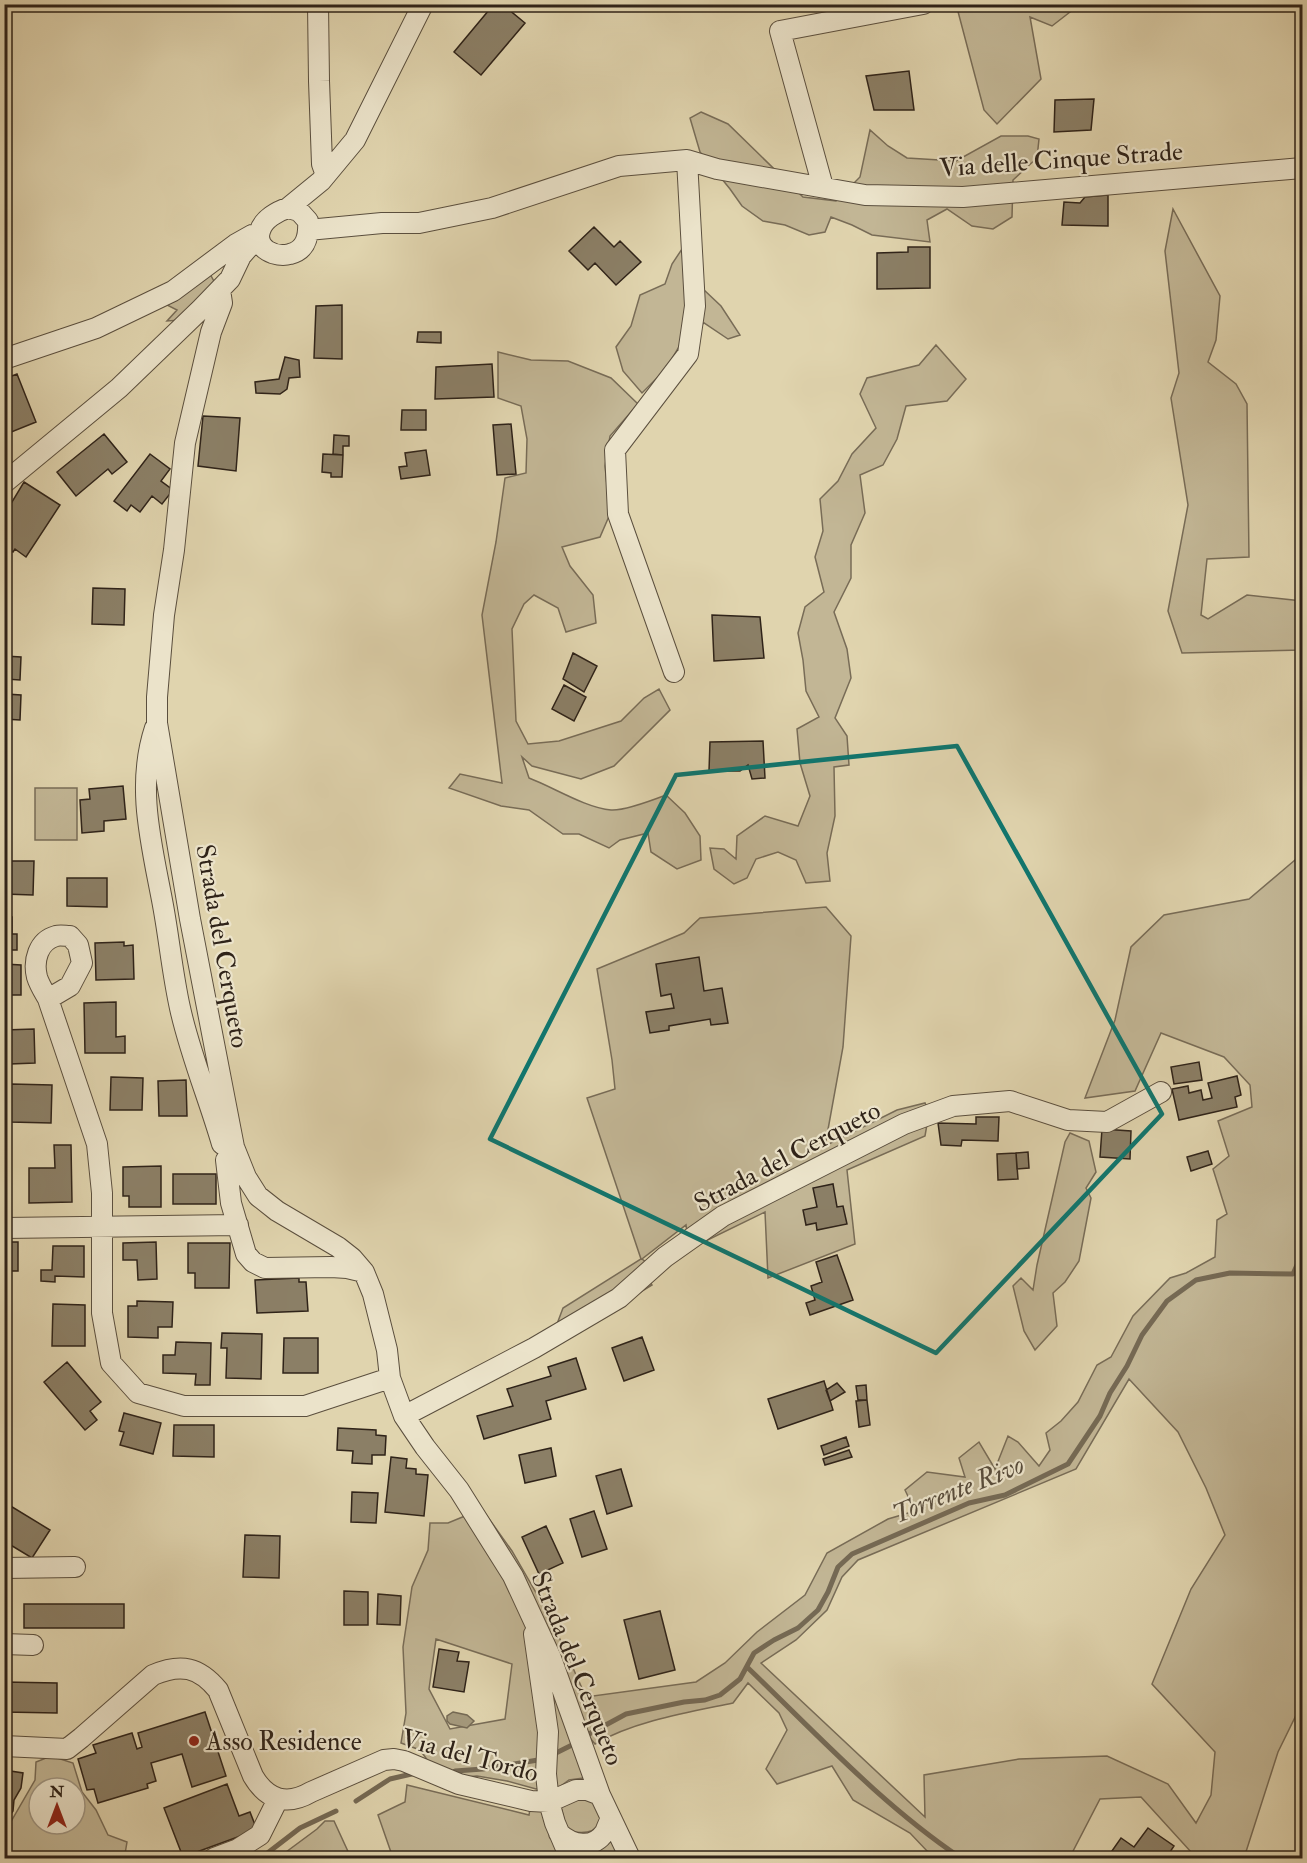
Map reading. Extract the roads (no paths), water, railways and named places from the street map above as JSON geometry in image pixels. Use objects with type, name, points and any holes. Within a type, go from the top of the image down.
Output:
[{"type":"street","points":[[218,258],[235,255],[284,256],[297,252],[303,247],[324,178],[318,4]]},
{"type":"street","points":[[225,284],[241,256],[259,235],[265,222],[274,214],[288,208],[324,178],[355,140],[423,4]]},
{"type":"street","points":[[823,188],[780,31],[923,4]]},
{"type":"street","points":[[674,672],[618,514],[615,450],[688,354],[695,306],[687,160]]},
{"type":"street","name":"Via delle Cinque Strade","points":[[308,225],[420,223],[492,208],[619,166],[687,160],[717,169],[865,195],[963,197],[1302,168]]},
{"type":"street","points":[[288,208],[299,211],[308,225]]},
{"type":"street","points":[[259,235],[267,257]]},
{"type":"street","points":[[4,359],[96,328],[173,291],[236,244],[259,235]]},
{"type":"street","points":[[4,483],[119,388],[225,284],[267,257]]},
{"type":"street","name":"Strada del Cerqueto","points":[[225,284],[222,303],[211,332],[185,443],[174,550],[164,615],[157,723],[190,919],[234,1147],[246,1177],[258,1196],[277,1211],[352,1258],[364,1272],[373,1294],[387,1350],[390,1378],[404,1416],[459,1490],[513,1576],[533,1617],[577,1727],[600,1795],[630,1858]]},
{"type":"street","name":"Strada del Cerqueto","points":[[157,723],[149,747],[146,768],[145,799],[150,837],[180,1008],[226,1160],[231,1203],[246,1254],[253,1262],[265,1268],[330,1267],[364,1272]]},
{"type":"street","points":[[48,999],[97,1144],[102,1193],[102,1313],[111,1363],[138,1393],[184,1406],[305,1406],[390,1378]]},
{"type":"street","name":"Strada del Cerqueto","points":[[404,1416],[534,1348],[619,1298],[665,1257],[723,1216],[904,1124],[953,1106],[1010,1101],[1068,1120],[1107,1122],[1161,1092]]},
{"type":"street","name":"Strada del Cerqueto","points":[[226,1160],[234,1170],[246,1177]]},
{"type":"street","points":[[4,1228],[238,1225]]},
{"type":"street","points":[[4,1568],[75,1567]]},
{"type":"street","points":[[533,1617],[535,1647],[548,1731],[546,1774],[549,1803],[570,1858]]},
{"type":"street","points":[[4,1644],[33,1645]]},
{"type":"street","points":[[4,1746],[67,1749],[153,1675],[167,1669],[182,1668],[196,1671],[209,1679],[218,1690],[258,1786],[267,1794],[278,1799],[260,1835],[238,1850],[213,1858]]},
{"type":"street","points":[[548,1731],[577,1727]]},
{"type":"street","name":"Via del Tordo","points":[[278,1799],[301,1798],[384,1760],[394,1759],[404,1761],[459,1785],[549,1803]]},
{"type":"street","points":[[549,1803],[576,1790],[587,1790],[600,1795]]},
{"type":"street","points":[[559,1833],[567,1840],[577,1844],[588,1844],[598,1839],[610,1819]]},
{"type":"waterway","name":"Torrente Rivo","points":[[589,1734],[626,1714],[705,1700],[720,1695],[740,1679],[754,1653],[798,1628],[818,1610],[838,1567],[852,1554],[969,1503],[1005,1495],[1068,1464],[1100,1416],[1142,1335],[1167,1301],[1196,1280],[1230,1273],[1293,1274],[1302,1254]]},
{"type":"waterway","points":[[747,1667],[877,1792],[961,1858]]},
{"type":"waterway","name":"Torrente Rivo","points":[[556,1753],[574,1744]]},
{"type":"waterway","name":"Torrente Rivo","points":[[455,1771],[538,1760]]},
{"type":"waterway","name":"Torrente Rivo","points":[[356,1801],[390,1779],[416,1773]]},
{"type":"waterway","name":"Torrente Rivo","points":[[261,1858],[300,1828],[336,1811]]},
{"type":"place","name":"Asso Residence","points":[[194,1741]]}]
